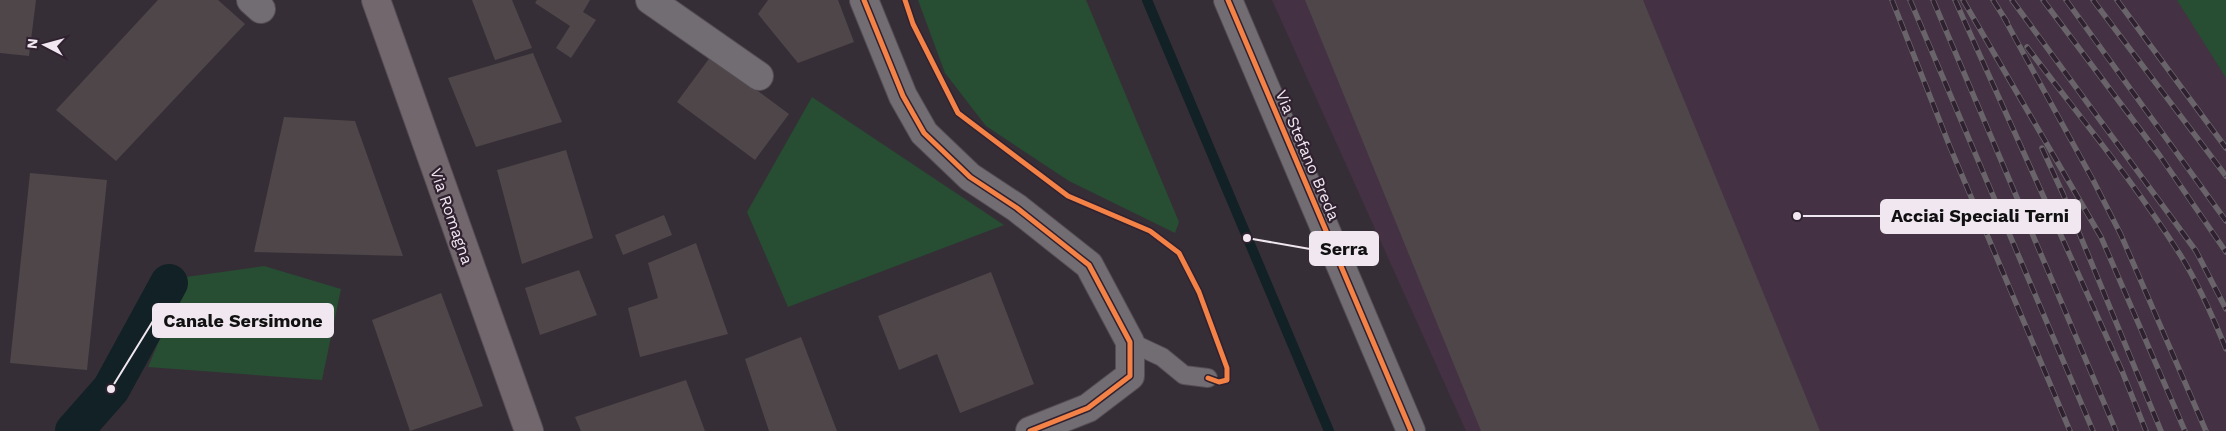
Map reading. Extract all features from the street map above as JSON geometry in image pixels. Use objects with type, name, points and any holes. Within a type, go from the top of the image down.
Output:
[{"type":"main road","name":"Via Romagna","points":[[376,0],[529,431]]},
{"type":"street","points":[[650,0],[759,76]]},
{"type":"street","points":[[864,0],[903,96],[924,133],[970,177],[1017,208],[1090,265],[1130,342],[1130,376],[1088,408],[1030,431]]},
{"type":"street","name":"Via Stefano Breda","points":[[1228,0],[1412,431]]},
{"type":"lane","points":[[1130,342],[1162,357],[1184,375],[1208,378]]},
{"type":"shaded area","points":[[1272,0],[2226,0],[2226,431],[1466,431]]},
{"type":"green space","points":[[918,0],[1086,0],[1179,222],[1175,233],[1069,181],[986,126],[945,73]]},
{"type":"green space","points":[[2177,0],[2226,0],[2226,78]]},
{"type":"green space","points":[[812,97],[1004,225],[788,307],[747,212]]},
{"type":"green space","points":[[264,266],[341,289],[322,380],[148,367],[186,277]]},
{"type":"building","points":[[0,0],[36,0],[29,56],[0,53]]},
{"type":"building","points":[[158,0],[218,0],[245,24],[116,161],[56,110]]},
{"type":"building","points":[[472,0],[512,0],[532,48],[495,60]]},
{"type":"building","points":[[537,0],[590,0],[583,12],[596,20],[571,58],[556,48],[570,26],[535,3]]},
{"type":"building","points":[[768,0],[838,0],[854,42],[798,63],[758,14]]},
{"type":"building","points":[[1305,0],[1643,0],[1820,431],[1481,431]]},
{"type":"building","points":[[533,53],[562,122],[476,147],[448,78]]},
{"type":"building","points":[[711,56],[789,114],[755,160],[677,102]]},
{"type":"building","points":[[284,117],[355,121],[403,256],[254,252]]},
{"type":"building","points":[[566,150],[593,238],[522,264],[497,170]]},
{"type":"building","points":[[30,173],[107,180],[87,370],[10,363]]},
{"type":"building","points":[[664,215],[672,235],[623,255],[615,235]]},
{"type":"building","points":[[696,243],[728,334],[640,357],[628,308],[658,298],[648,263]]},
{"type":"building","points":[[579,270],[597,315],[540,335],[525,288]]},
{"type":"building","points":[[991,272],[1034,384],[960,413],[937,354],[899,370],[878,316]]},
{"type":"building","points":[[441,293],[483,406],[410,431],[372,320]]},
{"type":"building","points":[[801,337],[837,431],[769,431],[745,359]]},
{"type":"building","points":[[686,380],[705,431],[581,431],[575,417]]},
{"type":"waterway","points":[[1147,0],[1329,431]]},
{"type":"waterway","points":[[74,431],[111,389],[169,283]]},
{"type":"railway","points":[[1892,0],[1950,147],[2070,431]]},
{"type":"railway","points":[[1910,0],[2093,431]]},
{"type":"railway","points":[[1933,0],[2116,431]]},
{"type":"railway","points":[[1955,0],[2122,371],[2146,431]]},
{"type":"railway","points":[[1963,0],[2101,237],[2185,431]]},
{"type":"railway","points":[[1993,0],[2007,22]]},
{"type":"railway","points":[[2012,0],[2196,251],[2226,309]]},
{"type":"railway","points":[[2043,0],[2160,156],[2226,252]]},
{"type":"railway","points":[[2066,0],[2226,221]]},
{"type":"railway","points":[[2093,0],[2226,176]]},
{"type":"railway","points":[[2117,0],[2226,148]]},
{"type":"railway","points":[[2003,16],[2121,235],[2206,431]]},
{"type":"railway","points":[[2027,47],[2126,176],[2181,256],[2211,313],[2226,349]]},
{"type":"railway","points":[[2042,148],[2063,194],[2161,431]]},
{"type":"cycle path","points":[[864,0],[903,96],[924,133],[970,177],[1017,208],[1089,265],[1130,342],[1130,376],[1088,408],[1030,431]]},
{"type":"cycle path","points":[[905,0],[913,24],[958,113],[1068,196],[1150,231],[1179,253],[1199,292],[1227,368],[1227,380],[1219,382],[1208,378]]},
{"type":"cycle path","points":[[1228,0],[1411,431]]},
{"type":"place","name":"Acciai Speciali Terni","points":[[1797,216]]},
{"type":"place","name":"Serra","points":[[1247,238]]},
{"type":"place","name":"Canale Sersimone","points":[[111,389]]}]
